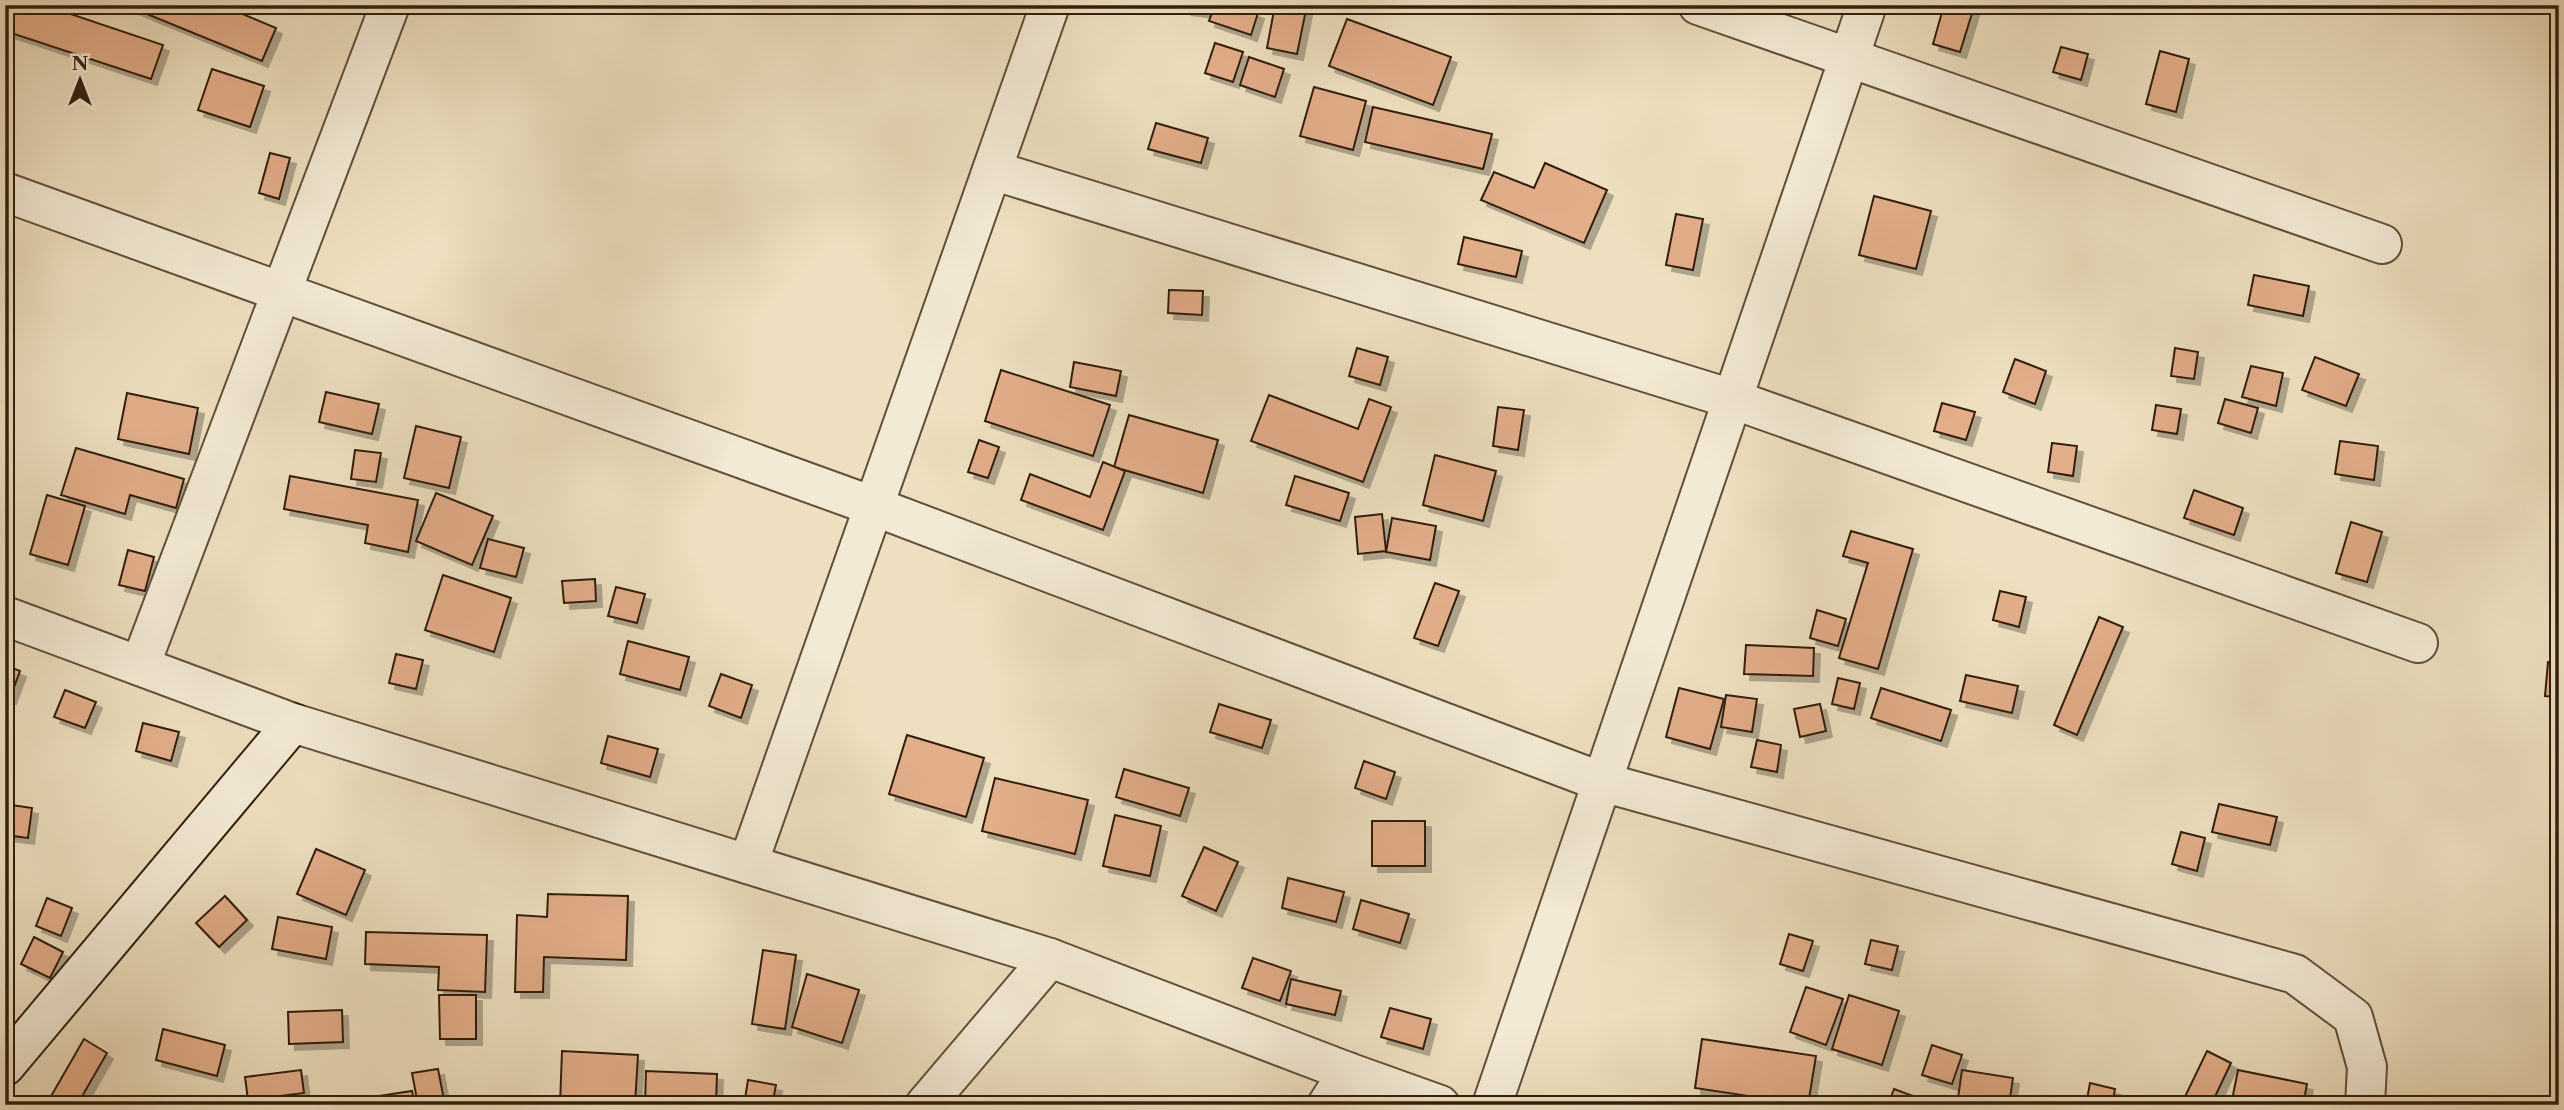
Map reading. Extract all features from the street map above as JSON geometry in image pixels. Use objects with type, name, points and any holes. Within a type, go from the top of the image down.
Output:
[{"type":"street","points":[[140,667],[390,5]]},
{"type":"street","points":[[748,864],[1050,5]]},
{"type":"street","points":[[1698,5],[2382,244]]},
{"type":"street","points":[[1492,1105],[1867,5]]},
{"type":"street","points":[[992,170],[1732,399],[2418,643]]},
{"type":"street","points":[[5,192],[873,506],[1602,782],[2295,974],[2353,1017],[2367,1067],[2365,1105]]},
{"type":"street","points":[[5,616],[293,723],[1050,958],[1440,1105]]},
{"type":"street","points":[[5,1066],[293,723]]},
{"type":"street","points":[[925,1105],[1050,958]]},
{"type":"street","points":[[1327,1105],[1348,1072]]},
{"type":"building","points":[[5,5],[44,5],[163,45],[151,79],[5,31]]},
{"type":"building","points":[[125,5],[221,5],[276,28],[262,61]]},
{"type":"building","points":[[1185,5],[1209,5],[1208,12],[1185,9]]},
{"type":"building","points":[[1215,5],[1234,5],[1258,13],[1251,35],[1209,21]]},
{"type":"building","points":[[1275,5],[1307,5],[1297,54],[1267,48]]},
{"type":"building","points":[[1944,5],[1974,7],[1960,52],[1933,44]]},
{"type":"building","points":[[1347,19],[1451,57],[1433,105],[1329,66]]},
{"type":"building","points":[[1215,43],[1243,52],[1233,82],[1205,73]]},
{"type":"building","points":[[2061,47],[2088,54],[2081,80],[2053,72]]},
{"type":"building","points":[[2160,51],[2189,59],[2176,112],[2146,104]]},
{"type":"building","points":[[1249,57],[1284,69],[1275,97],[1240,85]]},
{"type":"building","points":[[212,69],[264,86],[250,127],[198,110]]},
{"type":"building","points":[[1314,87],[1366,101],[1353,150],[1300,136]]},
{"type":"building","points":[[1373,107],[1492,134],[1483,169],[1365,142]]},
{"type":"building","points":[[1156,123],[1208,138],[1201,163],[1148,149]]},
{"type":"building","points":[[270,153],[290,158],[279,199],[259,193]]},
{"type":"building","points":[[1545,163],[1607,190],[1584,243],[1481,200],[1494,172],[1534,188]]},
{"type":"building","points":[[1874,196],[1931,211],[1916,269],[1859,255]]},
{"type":"building","points":[[1676,214],[1703,219],[1693,270],[1666,265]]},
{"type":"building","points":[[1464,237],[1522,251],[1516,277],[1458,264]]},
{"type":"building","points":[[2254,275],[2309,286],[2303,316],[2248,305]]},
{"type":"building","points":[[1169,290],[1203,291],[1202,315],[1168,313]]},
{"type":"building","points":[[1357,348],[1388,357],[1380,385],[1349,376]]},
{"type":"building","points":[[2175,348],[2198,352],[2194,379],[2171,376]]},
{"type":"building","points":[[2315,357],[2359,374],[2346,406],[2302,390]]},
{"type":"building","points":[[2015,359],[2046,371],[2035,404],[2003,392]]},
{"type":"building","points":[[1074,362],[1121,371],[1116,396],[1070,387]]},
{"type":"building","points":[[2251,366],[2283,373],[2276,406],[2242,397]]},
{"type":"building","points":[[1001,370],[1110,405],[1093,456],[985,421]]},
{"type":"building","points":[[326,392],[379,404],[372,434],[319,422]]},
{"type":"building","points":[[127,393],[198,408],[189,454],[118,439]]},
{"type":"building","points":[[1269,395],[1358,429],[1369,399],[1391,407],[1363,482],[1251,441]]},
{"type":"building","points":[[2225,399],[2258,408],[2251,433],[2218,423]]},
{"type":"building","points":[[1942,403],[1975,412],[1966,440],[1934,431]]},
{"type":"building","points":[[2156,405],[2181,409],[2177,434],[2152,430]]},
{"type":"building","points":[[1498,407],[1524,410],[1518,450],[1493,446]]},
{"type":"building","points":[[1129,415],[1218,440],[1203,493],[1114,467]]},
{"type":"building","points":[[416,426],[461,437],[449,488],[404,478]]},
{"type":"building","points":[[979,440],[999,447],[988,478],[968,472]]},
{"type":"building","points":[[2340,441],[2378,446],[2374,480],[2335,474]]},
{"type":"building","points":[[2052,443],[2077,446],[2073,476],[2048,472]]},
{"type":"building","points":[[76,448],[184,479],[176,508],[130,495],[125,514],[61,495]]},
{"type":"building","points":[[355,450],[381,453],[376,482],[351,479]]},
{"type":"building","points":[[1435,455],[1496,471],[1483,521],[1423,505]]},
{"type":"building","points":[[1103,462],[1125,471],[1103,530],[1021,500],[1030,474],[1090,497]]},
{"type":"building","points":[[290,476],[418,500],[408,552],[365,543],[368,525],[284,509]]},
{"type":"building","points":[[1295,476],[1349,493],[1340,521],[1286,505]]},
{"type":"building","points":[[2194,490],[2243,508],[2234,535],[2184,518]]},
{"type":"building","points":[[436,493],[493,516],[472,565],[416,541]]},
{"type":"building","points":[[47,495],[85,506],[68,565],[30,554]]},
{"type":"building","points":[[1382,514],[1386,551],[1358,554],[1355,517]]},
{"type":"building","points":[[1392,518],[1436,526],[1430,560],[1386,552]]},
{"type":"building","points":[[2351,522],[2382,532],[2367,582],[2336,573]]},
{"type":"building","points":[[1851,531],[1913,549],[1878,669],[1839,658],[1868,563],[1843,556]]},
{"type":"building","points":[[488,539],[524,548],[516,577],[480,568]]},
{"type":"building","points":[[128,550],[154,557],[145,591],[119,585]]},
{"type":"building","points":[[443,575],[511,598],[494,652],[425,630]]},
{"type":"building","points":[[595,579],[596,601],[564,603],[562,581]]},
{"type":"building","points":[[1435,583],[1459,591],[1438,646],[1414,638]]},
{"type":"building","points":[[616,587],[645,594],[637,623],[608,616]]},
{"type":"building","points":[[2000,591],[2026,597],[2019,627],[1993,620]]},
{"type":"building","points":[[1817,610],[1846,619],[1838,646],[1810,638]]},
{"type":"building","points":[[2099,617],[2123,627],[2077,735],[2054,725]]},
{"type":"building","points":[[628,641],[689,657],[680,690],[620,674]]},
{"type":"building","points":[[1746,645],[1814,648],[1813,676],[1744,674]]},
{"type":"building","points":[[396,654],[423,660],[416,689],[389,683]]},
{"type":"building","points":[[2548,662],[2559,663],[2559,697],[2545,696]]},
{"type":"building","points":[[5,665],[20,671],[10,698],[5,696]]},
{"type":"building","points":[[721,674],[752,685],[741,718],[709,706]]},
{"type":"building","points":[[1966,675],[2018,686],[2012,713],[1960,701]]},
{"type":"building","points":[[1838,678],[1860,683],[1854,709],[1832,704]]},
{"type":"building","points":[[1679,688],[1724,699],[1710,749],[1666,737]]},
{"type":"building","points":[[1881,688],[1951,710],[1941,741],[1871,718]]},
{"type":"building","points":[[65,690],[96,702],[85,728],[54,717]]},
{"type":"building","points":[[1726,695],[1757,699],[1752,732],[1721,727]]},
{"type":"building","points":[[1219,704],[1271,720],[1262,748],[1210,732]]},
{"type":"building","points":[[1820,704],[1826,731],[1800,737],[1794,709]]},
{"type":"building","points":[[143,723],[179,732],[171,761],[136,751]]},
{"type":"building","points":[[907,735],[984,758],[966,817],[889,794]]},
{"type":"building","points":[[608,736],[658,749],[650,777],[601,763]]},
{"type":"building","points":[[1757,740],[1781,745],[1777,772],[1751,767]]},
{"type":"building","points":[[1364,761],[1395,772],[1386,799],[1355,788]]},
{"type":"building","points":[[1124,769],[1189,788],[1180,816],[1116,797]]},
{"type":"building","points":[[995,778],[1088,800],[1075,854],[982,831]]},
{"type":"building","points":[[5,804],[32,808],[28,838],[5,835]]},
{"type":"building","points":[[2219,804],[2277,817],[2270,845],[2212,832]]},
{"type":"building","points":[[1115,815],[1161,826],[1150,876],[1103,866]]},
{"type":"building","points":[[1372,821],[1425,821],[1425,866],[1372,866]]},
{"type":"building","points":[[2181,832],[2205,838],[2197,871],[2172,864]]},
{"type":"building","points":[[1204,847],[1238,862],[1216,911],[1182,896]]},
{"type":"building","points":[[316,849],[365,870],[346,915],[297,894]]},
{"type":"building","points":[[1288,878],[1344,892],[1336,922],[1282,908]]},
{"type":"building","points":[[548,894],[628,896],[626,960],[544,957],[543,992],[515,992],[517,915],[547,917]]},
{"type":"building","points":[[225,896],[247,920],[219,947],[196,923]]},
{"type":"building","points":[[47,898],[72,908],[61,936],[36,926]]},
{"type":"building","points":[[1361,900],[1409,914],[1400,943],[1353,929]]},
{"type":"building","points":[[278,917],[332,927],[326,959],[272,949]]},
{"type":"building","points":[[366,932],[487,935],[485,992],[438,990],[439,967],[365,964]]},
{"type":"building","points":[[1789,934],[1813,941],[1803,971],[1780,964]]},
{"type":"building","points":[[34,937],[63,952],[50,978],[21,964]]},
{"type":"building","points":[[1871,940],[1898,946],[1892,970],[1865,964]]},
{"type":"building","points":[[763,950],[796,955],[785,1029],[752,1024]]},
{"type":"building","points":[[1253,958],[1291,971],[1280,1001],[1242,988]]},
{"type":"building","points":[[807,974],[859,990],[842,1043],[792,1027]]},
{"type":"building","points":[[1291,979],[1341,991],[1335,1015],[1286,1004]]},
{"type":"building","points":[[1806,987],[1843,999],[1826,1045],[1790,1032]]},
{"type":"building","points":[[439,995],[476,995],[476,1039],[440,1039]]},
{"type":"building","points":[[1849,995],[1899,1011],[1882,1065],[1832,1049]]},
{"type":"building","points":[[1390,1008],[1431,1019],[1423,1049],[1381,1037]]},
{"type":"building","points":[[342,1010],[343,1042],[289,1044],[288,1012]]},
{"type":"building","points":[[163,1029],[225,1045],[217,1076],[156,1060]]},
{"type":"building","points":[[84,1039],[107,1053],[77,1105],[46,1105]]},
{"type":"building","points":[[1702,1039],[1816,1056],[1808,1105],[1695,1088]]},
{"type":"building","points":[[1932,1045],[1962,1055],[1952,1084],[1922,1075]]},
{"type":"building","points":[[562,1051],[638,1055],[635,1105],[560,1105]]},
{"type":"building","points":[[2207,1051],[2231,1063],[2211,1105],[2181,1105]]},
{"type":"building","points":[[438,1069],[445,1105],[418,1105],[412,1073]]},
{"type":"building","points":[[301,1070],[304,1093],[248,1100],[245,1077]]},
{"type":"building","points":[[1962,1070],[2013,1078],[2009,1105],[1958,1098]]},
{"type":"building","points":[[2238,1070],[2307,1084],[2303,1105],[2231,1105]]},
{"type":"building","points":[[646,1071],[717,1074],[716,1105],[645,1105]]},
{"type":"building","points":[[748,1080],[776,1085],[772,1105],[744,1105]]},
{"type":"building","points":[[2090,1083],[2115,1089],[2112,1105],[2086,1105]]},
{"type":"building","points":[[1894,1089],[1937,1105],[1888,1105]]},
{"type":"building","points":[[412,1091],[415,1105],[327,1105],[327,1104]]}]
